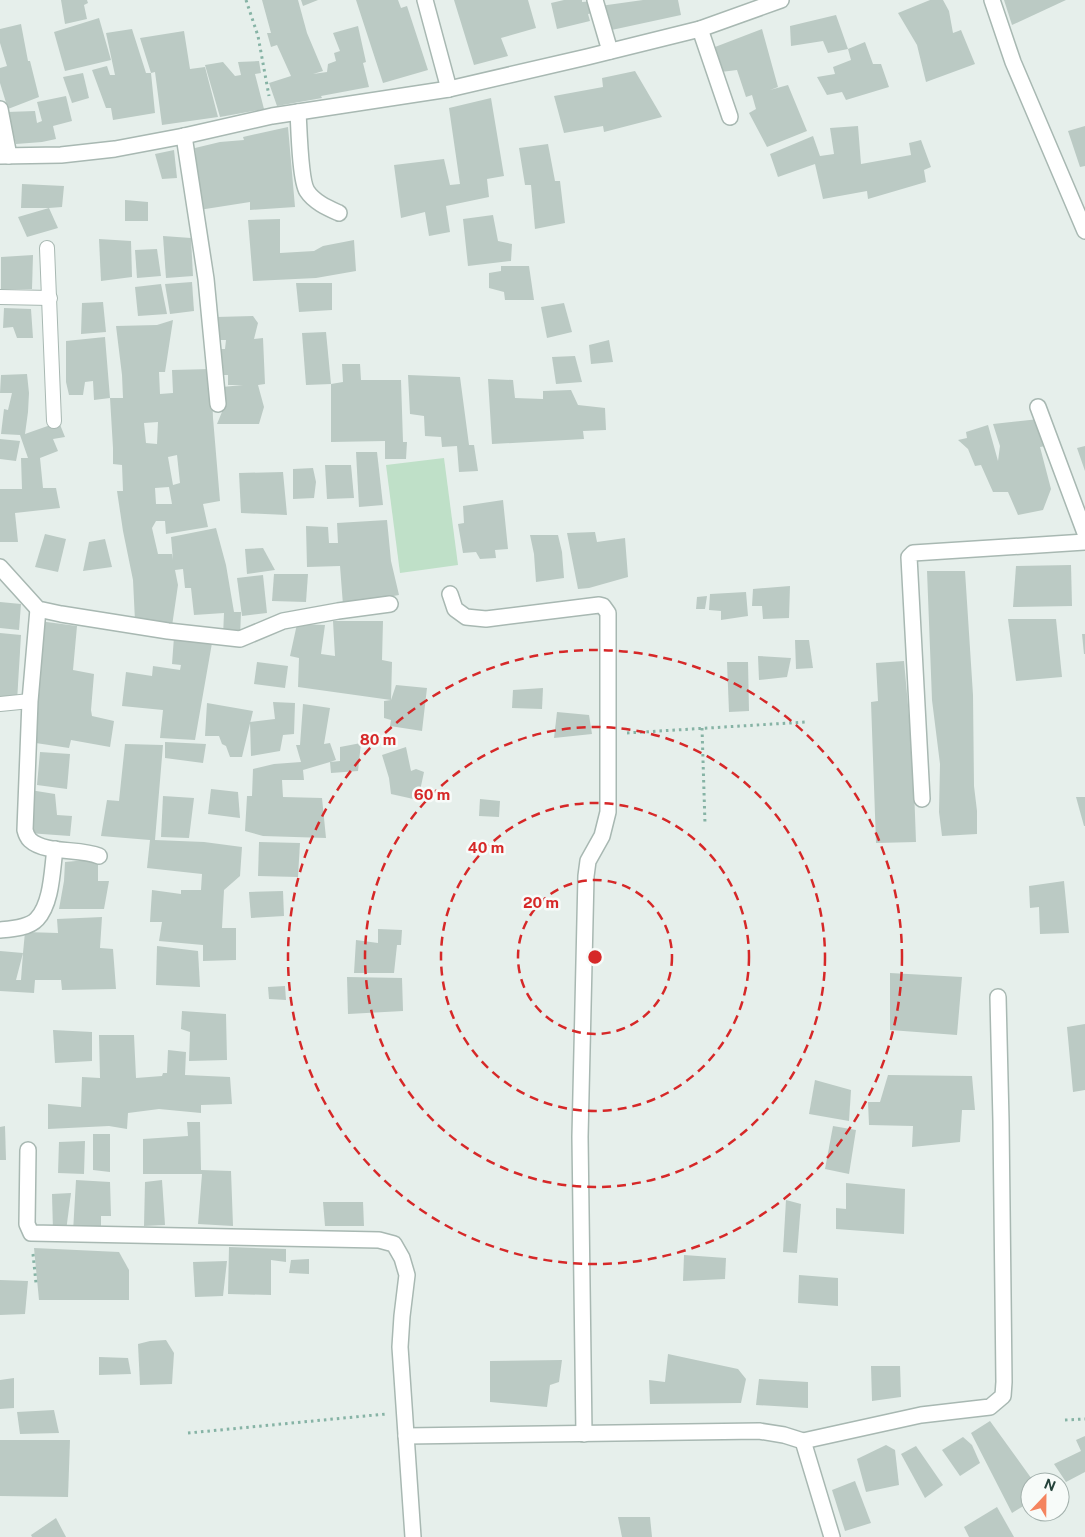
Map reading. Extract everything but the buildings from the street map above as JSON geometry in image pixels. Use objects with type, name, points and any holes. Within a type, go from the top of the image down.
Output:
[{"type":"street","points":[[425,0],[449,89]]},
{"type":"street","points":[[595,0],[610,51]]},
{"type":"street","points":[[0,109],[5,156],[61,155],[97,151],[184,136],[272,116],[449,89],[700,29],[780,0]]},
{"type":"street","points":[[992,0],[1013,62],[1085,231]]},
{"type":"street","points":[[700,29],[730,117]]},
{"type":"street","points":[[298,112],[302,176],[306,190],[322,205],[339,213]]},
{"type":"street","points":[[184,136],[206,279],[218,404]]},
{"type":"street","points":[[1038,407],[1085,533]]},
{"type":"street","points":[[922,799],[909,557],[913,553],[1085,542]]},
{"type":"street","points":[[0,567],[38,609],[168,631],[240,639],[283,621],[390,604]]},
{"type":"street","points":[[450,594],[455,609],[466,617],[486,619],[599,605],[604,606],[608,613],[608,812],[602,836],[588,860],[586,876],[580,1137],[584,1434]]},
{"type":"street","points":[[38,609],[30,701],[25,830],[29,839],[35,843],[55,849],[90,852],[99,856]]},
{"type":"street","points":[[0,930],[26,925],[36,920],[48,901],[55,849]]},
{"type":"street","points":[[406,1436],[759,1431],[784,1435],[803,1441],[921,1415],[990,1408],[1003,1396],[1004,1372],[998,998]]},
{"type":"street","points":[[28,1150],[26,1224],[31,1233],[379,1240],[394,1244],[402,1258],[407,1275],[400,1347],[413,1537]]},
{"type":"street","points":[[803,1441],[832,1537]]},
{"type":"lane","points":[[47,248],[54,421]]},
{"type":"lane","points":[[0,297],[50,298]]},
{"type":"lane","points":[[0,704],[30,701]]},
{"type":"path","points":[[246,0],[258,36],[272,116]]},
{"type":"path","points":[[608,734],[806,722]]},
{"type":"path","points":[[702,728],[705,824]]},
{"type":"path","points":[[31,1233],[36,1283]]},
{"type":"path","points":[[188,1433],[404,1412]]},
{"type":"path","points":[[1065,1420],[1085,1419]]},
{"type":"green space","points":[[444,458],[458,565],[400,573],[386,465]]}]
